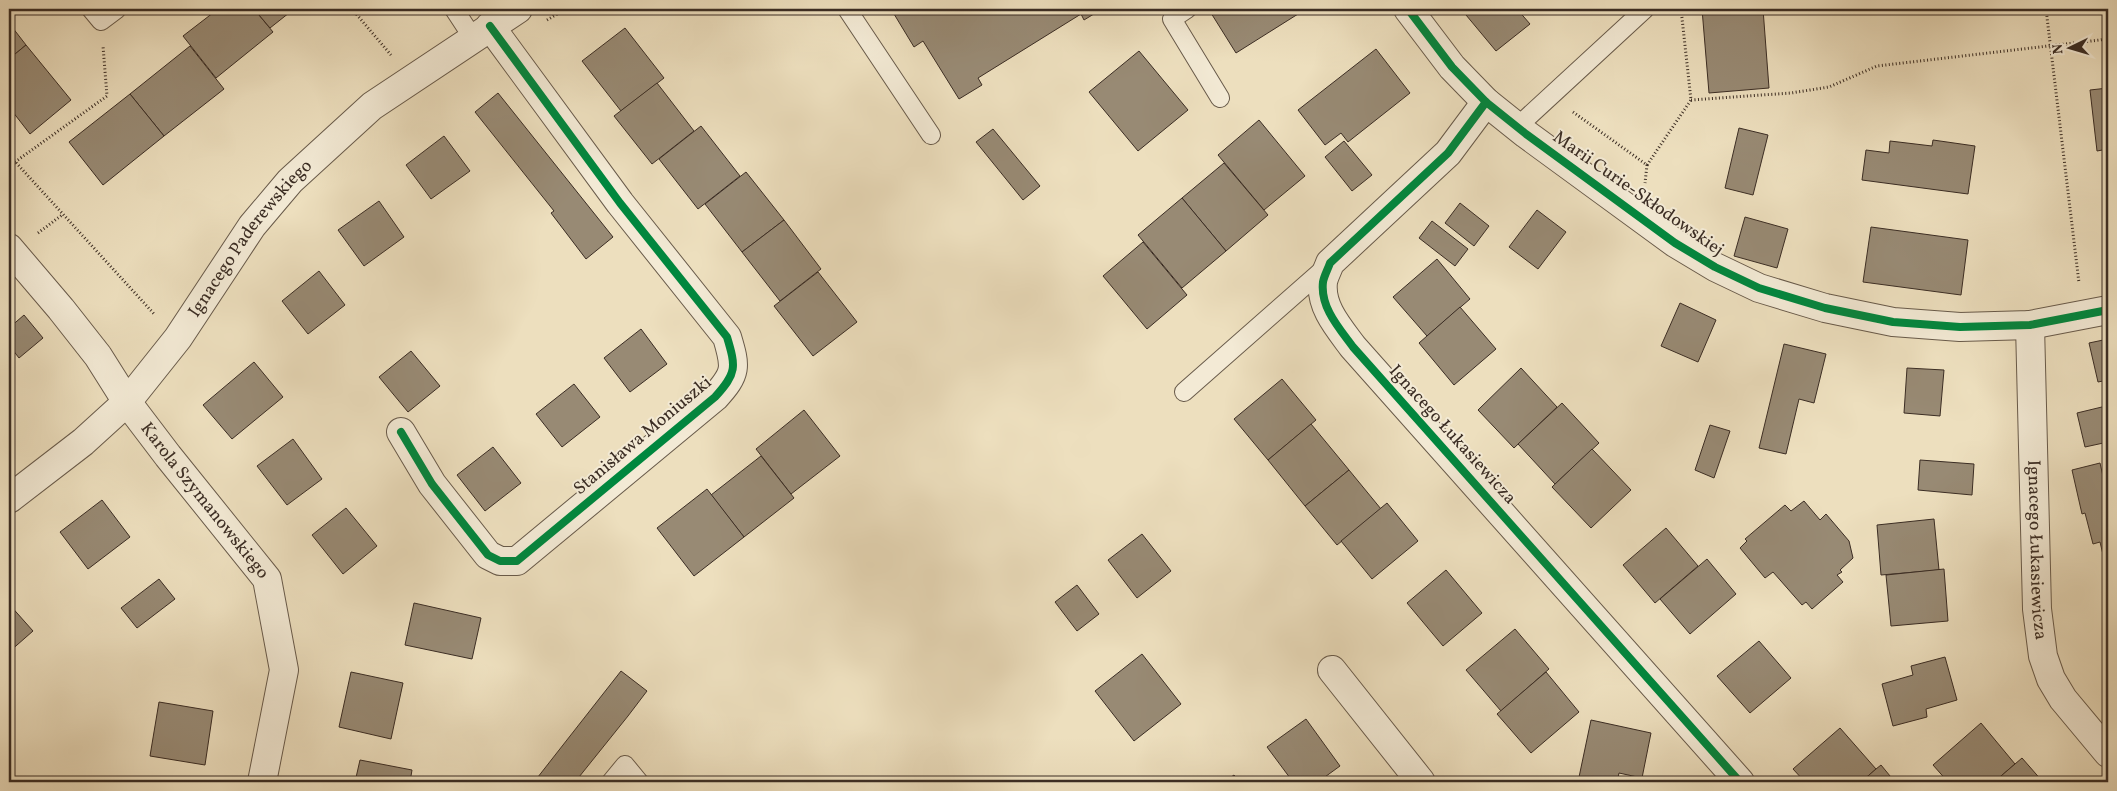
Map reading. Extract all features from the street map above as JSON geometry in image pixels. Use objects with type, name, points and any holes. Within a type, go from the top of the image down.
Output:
[{"type":"street","name":"Ignacego Paderewskiego","points":[[9,499],[83,442],[126,402],[178,338],[252,226],[290,181],[372,106],[489,37],[518,9]]},
{"type":"street","name":"Marii Curie-Skłodowskiej","points":[[1408,9],[1452,67],[1486,102],[1517,127],[1676,243],[1714,266],[1759,288],[1825,308],[1893,322],[1960,327],[2030,325],[2108,310]]},
{"type":"street","name":"Stanisława Moniuszki","points":[[401,432],[432,484],[488,554],[500,561],[517,561],[715,397],[730,380],[733,359],[727,337],[489,37]]},
{"type":"street","points":[[1330,263],[1448,153],[1486,102]]},
{"type":"street","name":"Karola Szymanowskiego","points":[[9,248],[98,356],[126,402],[268,579],[284,670],[262,782]]},
{"type":"street","name":"Ignacego Łukasiewicza","points":[[1330,263],[1323,282],[1325,302],[1334,321],[1353,346],[1740,782]]},
{"type":"street","name":"Ignacego Łukasiewicza","points":[[2030,325],[2037,609],[2043,656],[2051,679],[2063,699],[2108,753]]},
{"type":"street","points":[[1332,670],[1421,782]]},
{"type":"lane","points":[[96,15],[117,9]]},
{"type":"lane","points":[[454,9],[489,37]]},
{"type":"lane","points":[[847,9],[931,135]]},
{"type":"lane","points":[[1187,9],[1172,19],[1220,98]]},
{"type":"lane","points":[[1517,127],[1645,9]]},
{"type":"lane","points":[[1184,392],[1330,263]]},
{"type":"lane","points":[[611,782],[625,765],[639,782]]},
{"type":"path","points":[[352,9],[396,61]]},
{"type":"path","points":[[489,37],[566,9]]},
{"type":"path","points":[[1117,9],[1121,14],[1129,9]]},
{"type":"path","points":[[1644,189],[1647,165],[1691,100],[1681,9]]},
{"type":"path","points":[[2046,9],[2080,285]]},
{"type":"path","points":[[15,162],[107,96],[96,15]]},
{"type":"path","points":[[1691,100],[1791,93],[1830,87],[1877,66],[2108,39]]},
{"type":"path","points":[[1552,96],[1647,165]]},
{"type":"path","points":[[9,155],[94,250],[178,338]]},
{"type":"building","points":[[218,9],[254,9],[273,32],[216,78],[183,36]]},
{"type":"building","points":[[254,9],[294,9],[270,28]]},
{"type":"building","points":[[891,9],[1102,9],[1084,20],[1081,14],[978,78],[982,85],[959,99],[923,41],[914,47]]},
{"type":"building","points":[[1219,9],[1306,9],[1236,53],[1211,13]]},
{"type":"building","points":[[1474,9],[1517,9],[1530,24],[1496,51],[1466,15]]},
{"type":"building","points":[[1702,9],[1763,9],[1769,88],[1709,93]]},
{"type":"building","points":[[9,23],[26,45],[9,59]]},
{"type":"building","points":[[625,28],[664,78],[621,111],[582,61]]},
{"type":"building","points":[[26,45],[71,100],[30,134],[9,107],[9,59]]},
{"type":"building","points":[[190,46],[224,89],[164,136],[130,94]]},
{"type":"building","points":[[1376,49],[1410,93],[1348,142],[1341,133],[1325,145],[1298,110]]},
{"type":"building","points":[[1139,51],[1188,110],[1138,151],[1089,92]]},
{"type":"building","points":[[657,83],[694,131],[652,164],[614,116]]},
{"type":"building","points":[[2108,88],[2108,149],[2097,151],[2090,90]]},
{"type":"building","points":[[498,93],[613,237],[586,259],[551,213],[554,211],[475,112]]},
{"type":"building","points":[[130,94],[164,136],[103,185],[69,142]]},
{"type":"building","points":[[1259,120],[1305,176],[1264,210],[1218,155]]},
{"type":"building","points":[[701,126],[740,176],[698,209],[659,159]]},
{"type":"building","points":[[1739,128],[1768,135],[1753,195],[1725,188]]},
{"type":"building","points":[[993,129],[1040,186],[1023,200],[976,142]]},
{"type":"building","points":[[444,136],[470,171],[431,199],[406,165]]},
{"type":"building","points":[[1933,140],[1975,146],[1968,194],[1862,180],[1866,150],[1889,153],[1890,141],[1932,146]]},
{"type":"building","points":[[1344,141],[1372,175],[1352,191],[1325,157]]},
{"type":"building","points":[[1224,163],[1268,215],[1226,251],[1182,198]]},
{"type":"building","points":[[746,172],[784,220],[742,252],[705,204]]},
{"type":"building","points":[[1182,198],[1226,251],[1182,288],[1138,235]]},
{"type":"building","points":[[379,201],[404,237],[364,266],[338,230]]},
{"type":"building","points":[[1460,203],[1489,226],[1474,246],[1445,223]]},
{"type":"building","points":[[1537,210],[1566,232],[1538,269],[1509,247]]},
{"type":"building","points":[[1745,217],[1788,229],[1777,268],[1734,256]]},
{"type":"building","points":[[784,220],[821,269],[780,301],[742,252]]},
{"type":"building","points":[[1432,221],[1468,249],[1455,266],[1419,238]]},
{"type":"building","points":[[1871,227],[1968,240],[1961,295],[1863,282]]},
{"type":"building","points":[[1143,242],[1187,295],[1147,329],[1103,276]]},
{"type":"building","points":[[1437,259],[1470,299],[1427,336],[1393,297]]},
{"type":"building","points":[[319,271],[345,305],[308,334],[282,301]]},
{"type":"building","points":[[818,272],[857,322],[813,356],[774,306]]},
{"type":"building","points":[[1680,303],[1716,320],[1698,362],[1661,346]]},
{"type":"building","points":[[1460,307],[1496,349],[1454,385],[1419,343]]},
{"type":"building","points":[[24,315],[43,338],[19,358],[9,345],[9,328]]},
{"type":"building","points":[[641,329],[667,364],[630,392],[604,358]]},
{"type":"building","points":[[2108,339],[2108,380],[2098,382],[2089,343]]},
{"type":"building","points":[[1784,344],[1826,354],[1814,403],[1799,399],[1786,454],[1759,448]]},
{"type":"building","points":[[411,351],[440,386],[408,412],[379,377]]},
{"type":"building","points":[[254,362],[283,397],[232,439],[203,405]]},
{"type":"building","points":[[1521,368],[1557,407],[1514,448],[1478,410]]},
{"type":"building","points":[[1907,368],[1944,370],[1940,416],[1904,413]]},
{"type":"building","points":[[1282,379],[1316,420],[1268,460],[1234,419]]},
{"type":"building","points":[[574,384],[600,417],[562,447],[536,414]]},
{"type":"building","points":[[1562,403],[1599,443],[1555,484],[1518,444]]},
{"type":"building","points":[[2106,406],[2108,442],[2085,447],[2077,413]]},
{"type":"building","points":[[804,410],[840,456],[791,494],[756,449]]},
{"type":"building","points":[[1311,424],[1349,470],[1305,506],[1268,460]]},
{"type":"building","points":[[1710,425],[1730,431],[1714,478],[1695,470]]},
{"type":"building","points":[[293,439],[322,479],[287,505],[257,466]]},
{"type":"building","points":[[493,447],[521,483],[485,511],[457,475]]},
{"type":"building","points":[[1592,449],[1631,490],[1591,528],[1552,487]]},
{"type":"building","points":[[761,456],[794,498],[744,537],[711,495]]},
{"type":"building","points":[[1920,460],[1974,464],[1972,495],[1918,490]]},
{"type":"building","points":[[2100,463],[2105,485],[2108,485],[2108,563],[2105,563],[2100,542],[2093,544],[2085,513],[2082,514],[2072,470]]},
{"type":"building","points":[[1349,470],[1381,509],[1337,545],[1305,506]]},
{"type":"building","points":[[707,489],[744,537],[694,576],[657,528]]},
{"type":"building","points":[[102,500],[130,537],[88,569],[60,532]]},
{"type":"building","points":[[1804,501],[1820,520],[1826,514],[1849,541],[1853,558],[1840,570],[1842,572],[1837,575],[1843,582],[1812,609],[1806,602],[1802,605],[1773,572],[1765,578],[1740,548],[1747,541],[1745,539],[1785,505],[1791,511]]},
{"type":"building","points":[[1387,503],[1418,541],[1372,579],[1341,541]]},
{"type":"building","points":[[346,508],[377,546],[343,574],[312,535]]},
{"type":"building","points":[[1934,519],[1939,570],[1881,575],[1877,525]]},
{"type":"building","points":[[1666,528],[1698,566],[1655,603],[1623,565]]},
{"type":"building","points":[[1142,534],[1171,571],[1137,598],[1108,560]]},
{"type":"building","points":[[1707,559],[1736,594],[1690,634],[1660,599]]},
{"type":"building","points":[[1944,569],[1948,621],[1891,626],[1886,575]]},
{"type":"building","points":[[1446,570],[1482,613],[1443,646],[1407,603]]},
{"type":"building","points":[[159,579],[175,599],[137,628],[121,608]]},
{"type":"building","points":[[1077,585],[1099,614],[1077,631],[1055,602]]},
{"type":"building","points":[[2108,589],[2108,608],[2104,590]]},
{"type":"building","points":[[414,603],[481,618],[472,659],[405,645]]},
{"type":"building","points":[[9,604],[33,631],[9,652]]},
{"type":"building","points":[[1515,629],[1549,669],[1501,711],[1466,670]]},
{"type":"building","points":[[1759,641],[1791,678],[1750,713],[1717,676]]},
{"type":"building","points":[[1142,654],[1181,704],[1134,741],[1095,691]]},
{"type":"building","points":[[1945,657],[1957,700],[1926,709],[1927,717],[1893,726],[1882,684],[1913,675],[1911,666]]},
{"type":"building","points":[[621,671],[647,691],[628,716],[575,782],[534,782]]},
{"type":"building","points":[[351,672],[403,683],[391,739],[339,727]]},
{"type":"building","points":[[1546,672],[1579,712],[1531,753],[1497,714]]},
{"type":"building","points":[[159,702],[213,711],[205,765],[150,756]]},
{"type":"building","points":[[1306,719],[1340,766],[1318,782],[1293,782],[1267,747]]},
{"type":"building","points":[[1591,720],[1651,733],[1642,778],[1619,773],[1617,782],[1578,782]]},
{"type":"building","points":[[1981,723],[2015,764],[1994,782],[1948,782],[1933,765]]},
{"type":"building","points":[[1840,728],[1876,769],[1861,782],[1805,782],[1793,769]]},
{"type":"building","points":[[2022,758],[2043,782],[1994,782]]},
{"type":"building","points":[[360,760],[412,770],[410,782],[355,782]]},
{"type":"building","points":[[1881,765],[1895,782],[1861,782],[1876,769]]},
{"type":"building","points":[[1234,775],[1240,782],[1224,782]]},
{"type":"cycle path","points":[[1408,9],[1452,67],[1486,102],[1526,134],[1675,243],[1715,267],[1759,288],[1825,308],[1893,322],[1960,327],[2030,325],[2108,310]]},
{"type":"cycle path","points":[[401,432],[432,484],[488,555],[500,561],[517,561],[715,397],[727,382],[733,369],[727,337],[620,203],[490,26]]},
{"type":"cycle path","points":[[1486,102],[1448,153],[1330,263],[1323,282],[1324,300],[1327,309],[1353,347],[1740,782]]}]
